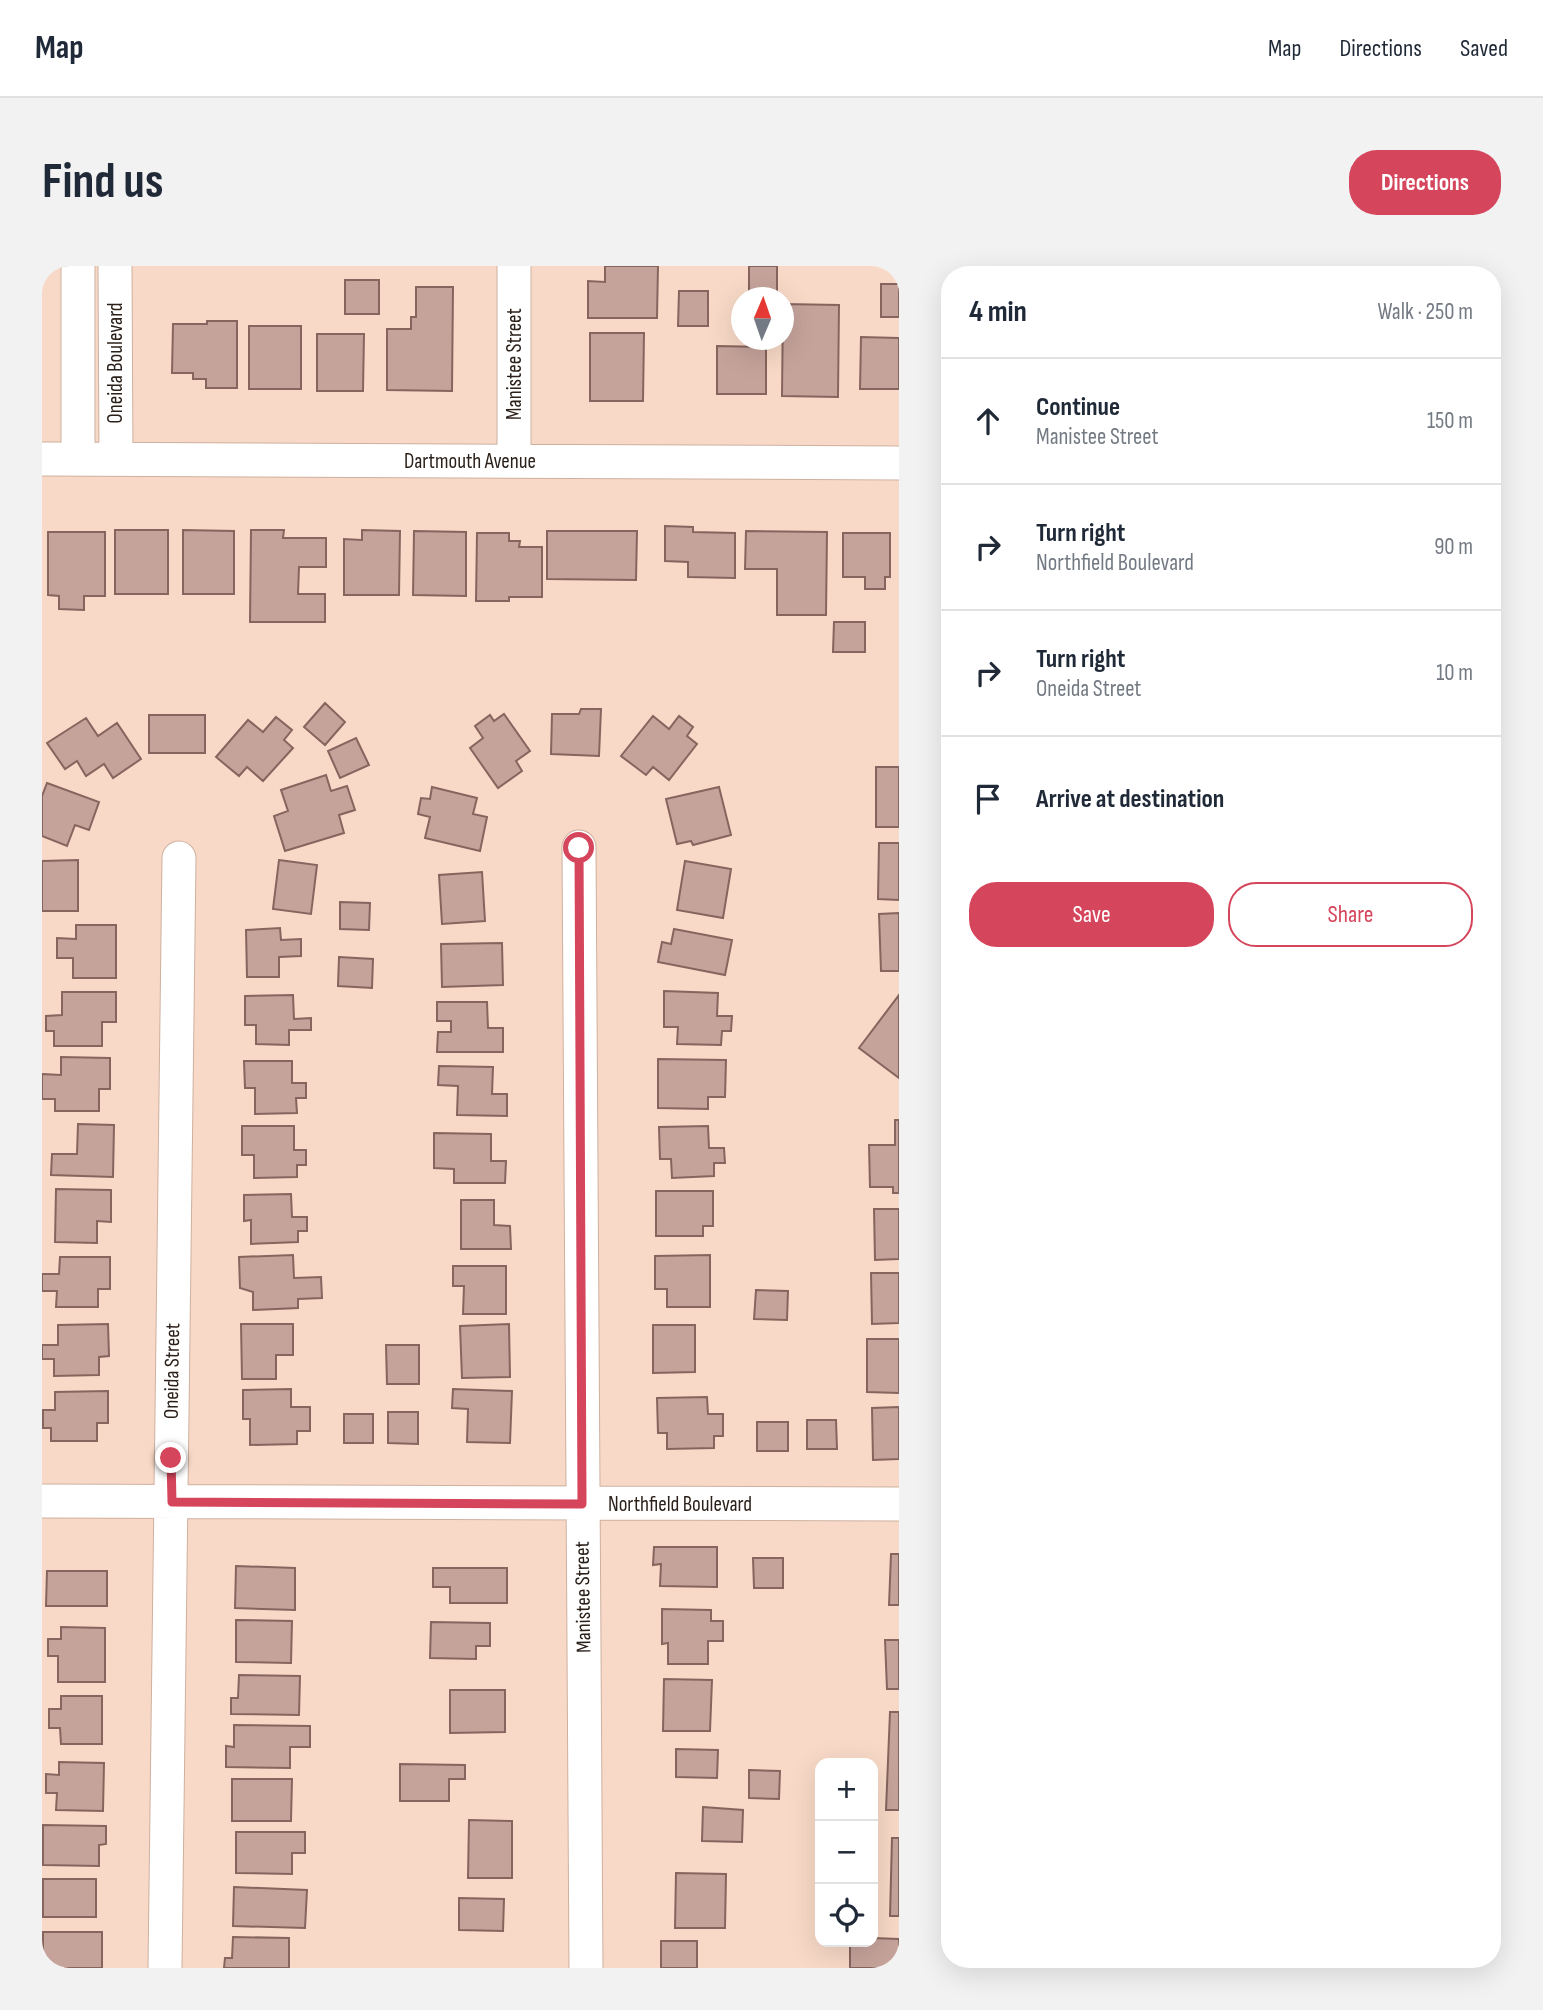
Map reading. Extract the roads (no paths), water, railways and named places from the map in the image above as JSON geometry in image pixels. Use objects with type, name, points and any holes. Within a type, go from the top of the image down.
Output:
[{"type":"street","name":"Oneida Boulevard","points":[[78,266],[78,459]]},
{"type":"street","name":"Oneida Boulevard","points":[[115,266],[116,459]]},
{"type":"street","name":"Manistee Street","points":[[514,266],[514,461]]},
{"type":"street","name":"Dartmouth Avenue","points":[[42,459],[899,463]]},
{"type":"street","name":"Manistee Street","points":[[579,848],[586,1968]]},
{"type":"street","name":"Oneida Street","points":[[165,1968],[179,858]]},
{"type":"street","name":"Northfield Boulevard","points":[[42,1502],[899,1504]]}]
